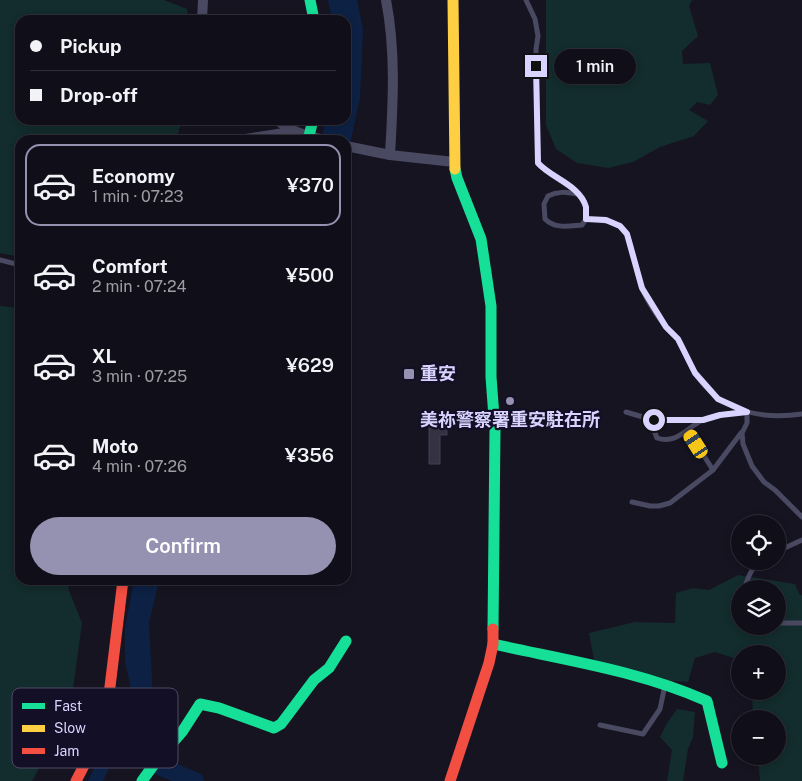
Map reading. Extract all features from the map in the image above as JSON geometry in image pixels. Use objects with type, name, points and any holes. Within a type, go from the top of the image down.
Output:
[{"type":"main road","points":[[310,0],[313,15]]},
{"type":"main road","points":[[450,781],[493,644],[495,508],[491,306],[481,239],[457,178],[454,162],[453,0]]},
{"type":"main road","points":[[110,688],[122,585]]},
{"type":"main road","points":[[178,735],[190,721],[200,704],[210,705],[260,725],[274,728],[281,724],[314,680],[329,668],[346,641]]},
{"type":"main road","points":[[493,644],[632,675],[680,689],[707,701],[722,763]]},
{"type":"main road","points":[[76,781],[82,768]]},
{"type":"main road","points":[[142,781],[151,768]]},
{"type":"street","points":[[202,15],[203,0]]},
{"type":"street","points":[[386,0],[392,49],[390,155]]},
{"type":"street","points":[[284,125],[306,135]]},
{"type":"street","points":[[271,135],[284,133],[290,129]]},
{"type":"street","points":[[351,147],[390,155],[454,162]]},
{"type":"lane","points":[[526,0],[535,19],[538,36],[536,49],[538,163],[542,168],[569,185],[577,194],[586,206],[586,219],[582,226],[561,226],[551,224],[545,219],[544,204],[548,196],[554,192],[577,194]]},
{"type":"lane","points":[[586,219],[606,220],[620,226],[627,234],[642,288],[666,327],[678,339],[695,373],[718,399],[747,412],[761,415],[802,414]]},
{"type":"lane","points":[[0,260],[15,264]]},
{"type":"lane","points":[[626,412],[654,420],[703,420],[720,415],[747,412]]},
{"type":"lane","points":[[632,502],[660,506],[670,502],[713,470],[742,432],[747,423],[747,412]]},
{"type":"lane","points":[[747,423],[761,415]]},
{"type":"lane","points":[[654,420],[653,428],[657,438],[664,440],[672,439],[688,431],[703,420]]},
{"type":"lane","points":[[688,431],[713,470]]},
{"type":"lane","points":[[742,432],[742,444],[752,466],[764,482],[775,490],[802,517]]},
{"type":"lane","points":[[786,547],[802,540]]},
{"type":"lane","points":[[786,623],[802,623]]},
{"type":"lane","points":[[600,726],[643,734],[660,709],[665,685]]},
{"type":"green space","points":[[0,0],[164,0],[187,9],[188,15],[15,15],[15,125],[180,125],[178,135],[15,135],[15,256],[0,253]]},
{"type":"green space","points":[[546,0],[692,0],[689,6],[698,36],[682,51],[683,64],[710,63],[718,95],[710,105],[697,102],[689,110],[708,121],[694,136],[660,147],[633,162],[608,168],[577,163],[556,149],[546,125]]},
{"type":"green space","points":[[0,306],[15,308],[15,585],[70,585],[68,588],[82,623],[73,688],[12,688],[12,768],[39,768],[32,781],[0,781]]},
{"type":"green space","points":[[738,575],[770,580],[731,580],[731,635],[786,635],[786,583],[795,584],[800,595],[802,595],[802,781],[760,781],[759,765],[786,765],[786,710],[753,710],[752,700],[786,700],[786,645],[731,645],[731,657],[715,652],[695,658],[688,682],[661,680],[594,660],[589,633],[635,622],[675,623],[676,593],[693,588],[709,590]]},
{"type":"green space","points":[[677,709],[695,712],[693,737],[688,749],[683,781],[667,781],[672,750],[660,737]]},
{"type":"water","points":[[328,0],[357,0],[363,29],[360,98],[351,140],[351,135],[322,135],[325,125],[351,125],[351,15],[331,15]]},
{"type":"water","points":[[133,585],[158,585],[149,623],[152,688],[131,688],[125,662],[125,628]]},
{"type":"water","points":[[94,768],[109,768],[103,781],[88,781]]},
{"type":"building","points":[[429,421],[439,421],[439,425],[447,425],[447,435],[440,435],[440,464],[429,464]]},
{"type":"waterway","points":[[164,768],[195,781]]},
{"type":"traffic: fast","points":[[310,0],[313,15]]},
{"type":"traffic: fast","points":[[309,135],[312,125]]},
{"type":"traffic: fast","points":[[455,169],[481,239],[491,306],[491,377],[495,430],[493,629]]},
{"type":"traffic: fast","points":[[178,737],[200,704],[219,708],[274,728],[281,724],[314,680],[329,668],[346,641]]},
{"type":"traffic: fast","points":[[493,644],[629,674],[707,701],[722,763]]},
{"type":"traffic: fast","points":[[142,781],[151,768]]},
{"type":"traffic: slow","points":[[453,0],[455,169]]},
{"type":"traffic: jam","points":[[110,688],[122,585]]},
{"type":"traffic: jam","points":[[450,781],[489,663],[493,644],[493,629]]},
{"type":"traffic: jam","points":[[76,781],[83,768]]},
{"type":"place","name":"重安","points":[[409,374]]},
{"type":"place","name":"美祢警察署重安駐在所","points":[[510,401]]},
{"type":"route","points":[[536,66],[538,163],[542,168],[569,185],[581,198],[586,206],[586,219],[606,220],[620,226],[627,234],[634,265],[642,288],[666,327],[678,339],[695,373],[718,399],[747,412],[720,415],[703,420],[654,420]]}]
